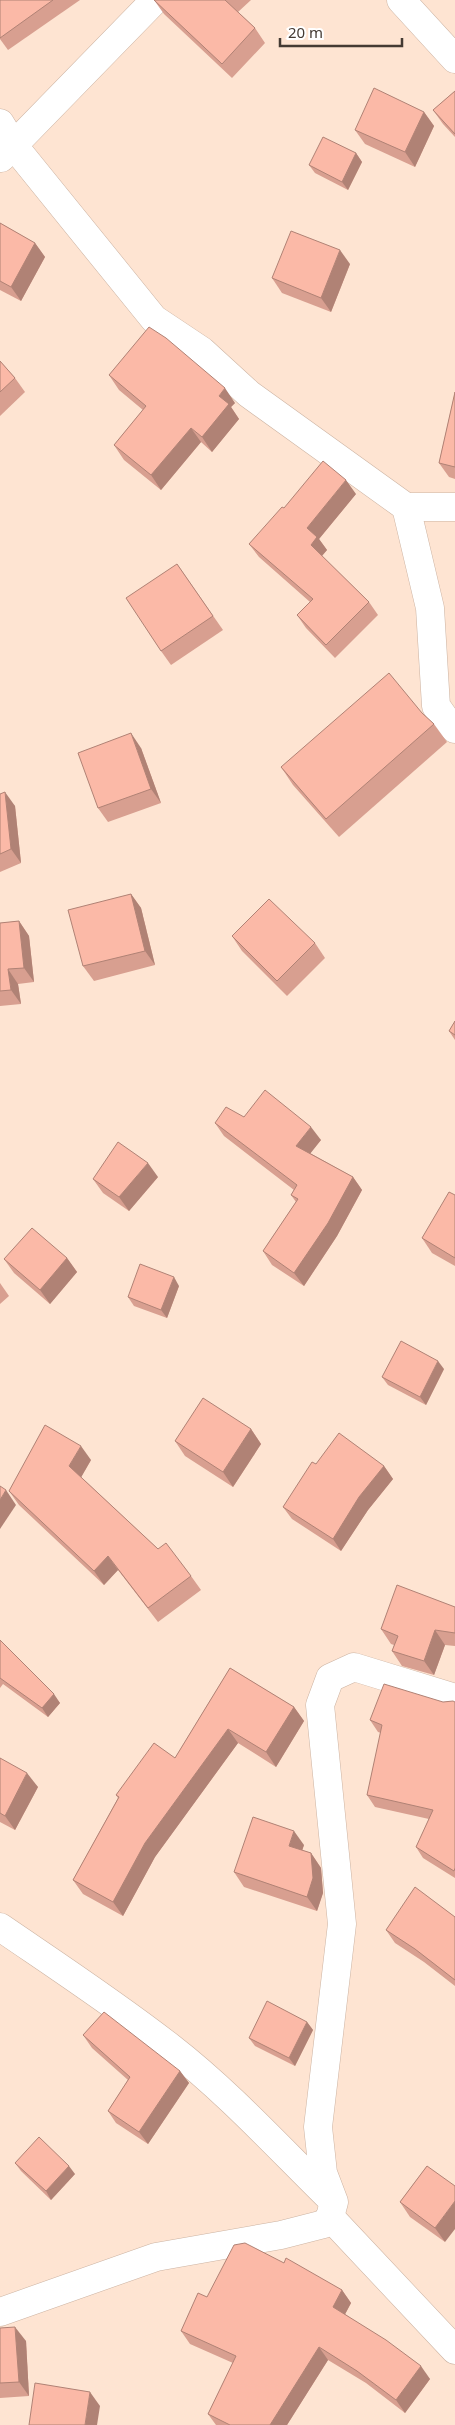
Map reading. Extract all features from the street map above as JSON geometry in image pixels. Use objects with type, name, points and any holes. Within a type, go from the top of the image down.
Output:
[{"type":"street","points":[[7,153],[156,0]]},
{"type":"street","points":[[402,0],[455,59]]},
{"type":"street","points":[[0,123],[7,153],[154,319],[202,351],[249,394],[406,507],[455,507]]},
{"type":"street","points":[[406,507],[430,608],[436,706],[455,729]]},
{"type":"street","points":[[0,2312],[156,2257],[281,2235],[324,2224],[332,2210],[324,2173],[318,2127],[342,1924],[320,1705],[330,1678],[354,1667],[455,1698]]},
{"type":"street","points":[[0,1926],[95,1990],[172,2048],[253,2121],[455,2350]]},
{"type":"building","points":[[0,0],[53,0],[0,38]]},
{"type":"building","points":[[154,0],[225,0],[255,28],[222,64]]},
{"type":"building","points":[[374,88],[424,112],[405,152],[355,130]]},
{"type":"building","points":[[455,91],[455,134],[433,110]]},
{"type":"building","points":[[323,137],[356,153],[342,182],[309,165]]},
{"type":"building","points":[[0,223],[35,243],[11,287],[0,281]]},
{"type":"building","points":[[291,231],[340,250],[321,298],[272,278]]},
{"type":"building","points":[[149,327],[166,338],[225,388],[219,396],[229,404],[202,437],[191,428],[151,475],[114,445],[146,406],[109,375]]},
{"type":"building","points":[[0,361],[15,378],[0,392]]},
{"type":"building","points":[[455,392],[455,467],[439,463]]},
{"type":"building","points":[[323,461],[346,480],[307,528],[317,537],[311,545],[369,602],[326,645],[297,615],[313,599],[249,544],[282,507],[284,508]]},
{"type":"building","points":[[177,564],[213,616],[161,651],[126,598]]},
{"type":"building","points":[[389,673],[422,713],[434,724],[326,819],[281,767]]},
{"type":"building","points":[[131,733],[151,789],[98,808],[78,753]]},
{"type":"building","points":[[5,792],[11,849],[0,854],[0,794]]},
{"type":"building","points":[[131,894],[145,951],[83,966],[68,910]]},
{"type":"building","points":[[269,899],[315,943],[277,981],[232,936]]},
{"type":"building","points":[[19,921],[24,968],[8,969],[11,990],[0,991],[0,923]]},
{"type":"building","points":[[455,1021],[455,1035],[449,1031]]},
{"type":"building","points":[[265,1090],[311,1127],[296,1146],[353,1177],[328,1223],[294,1273],[263,1251],[298,1199],[291,1195],[297,1185],[215,1123],[226,1107],[244,1117]]},
{"type":"building","points":[[118,1142],[148,1163],[119,1197],[93,1179]]},
{"type":"building","points":[[449,1192],[455,1195],[455,1258],[422,1238]]},
{"type":"building","points":[[32,1228],[67,1258],[40,1290],[4,1259]]},
{"type":"building","points":[[140,1264],[174,1277],[161,1310],[128,1297]]},
{"type":"building","points":[[401,1341],[438,1361],[420,1397],[382,1377]]},
{"type":"building","points":[[203,1398],[251,1429],[223,1472],[175,1441]]},
{"type":"building","points":[[45,1425],[81,1446],[69,1466],[158,1549],[166,1543],[191,1576],[148,1608],[108,1556],[94,1571],[9,1491]]},
{"type":"building","points":[[339,1433],[384,1466],[359,1497],[333,1539],[283,1507],[312,1462],[316,1464]]},
{"type":"building","points":[[0,1486],[6,1490],[0,1500]]},
{"type":"building","points":[[397,1585],[455,1607],[455,1633],[435,1630],[424,1661],[392,1651],[398,1636],[381,1629]]},
{"type":"building","points":[[0,1640],[54,1694],[42,1708],[0,1678]]},
{"type":"building","points":[[230,1668],[294,1707],[266,1752],[228,1729],[145,1843],[113,1902],[73,1880],[119,1797],[116,1795],[154,1743],[175,1758]]},
{"type":"building","points":[[384,1684],[443,1702],[455,1702],[454,1871],[416,1847],[433,1810],[367,1795],[382,1725],[370,1720]]},
{"type":"building","points":[[0,1758],[27,1773],[5,1816],[0,1813]]},
{"type":"building","points":[[253,1817],[294,1831],[289,1846],[311,1853],[313,1878],[307,1897],[234,1872]]},
{"type":"building","points":[[415,1887],[455,1917],[455,1980],[415,1949],[386,1930]]},
{"type":"building","points":[[267,2001],[307,2022],[289,2058],[249,2038]]},
{"type":"building","points":[[104,2012],[180,2071],[139,2132],[108,2111],[130,2077],[83,2035]]},
{"type":"building","points":[[39,2137],[69,2166],[46,2191],[15,2163]]},
{"type":"building","points":[[427,2166],[455,2186],[455,2201],[435,2228],[400,2202]]},
{"type":"building","points":[[245,2243],[284,2263],[286,2258],[342,2290],[333,2307],[386,2340],[421,2366],[396,2400],[357,2371],[319,2347],[270,2425],[230,2425],[208,2414],[236,2356],[181,2331],[198,2293],[207,2297],[234,2245]]},
{"type":"building","points":[[15,2327],[19,2382],[0,2383],[0,2328]]},
{"type":"building","points":[[35,2383],[90,2392],[85,2425],[29,2425]]}]
